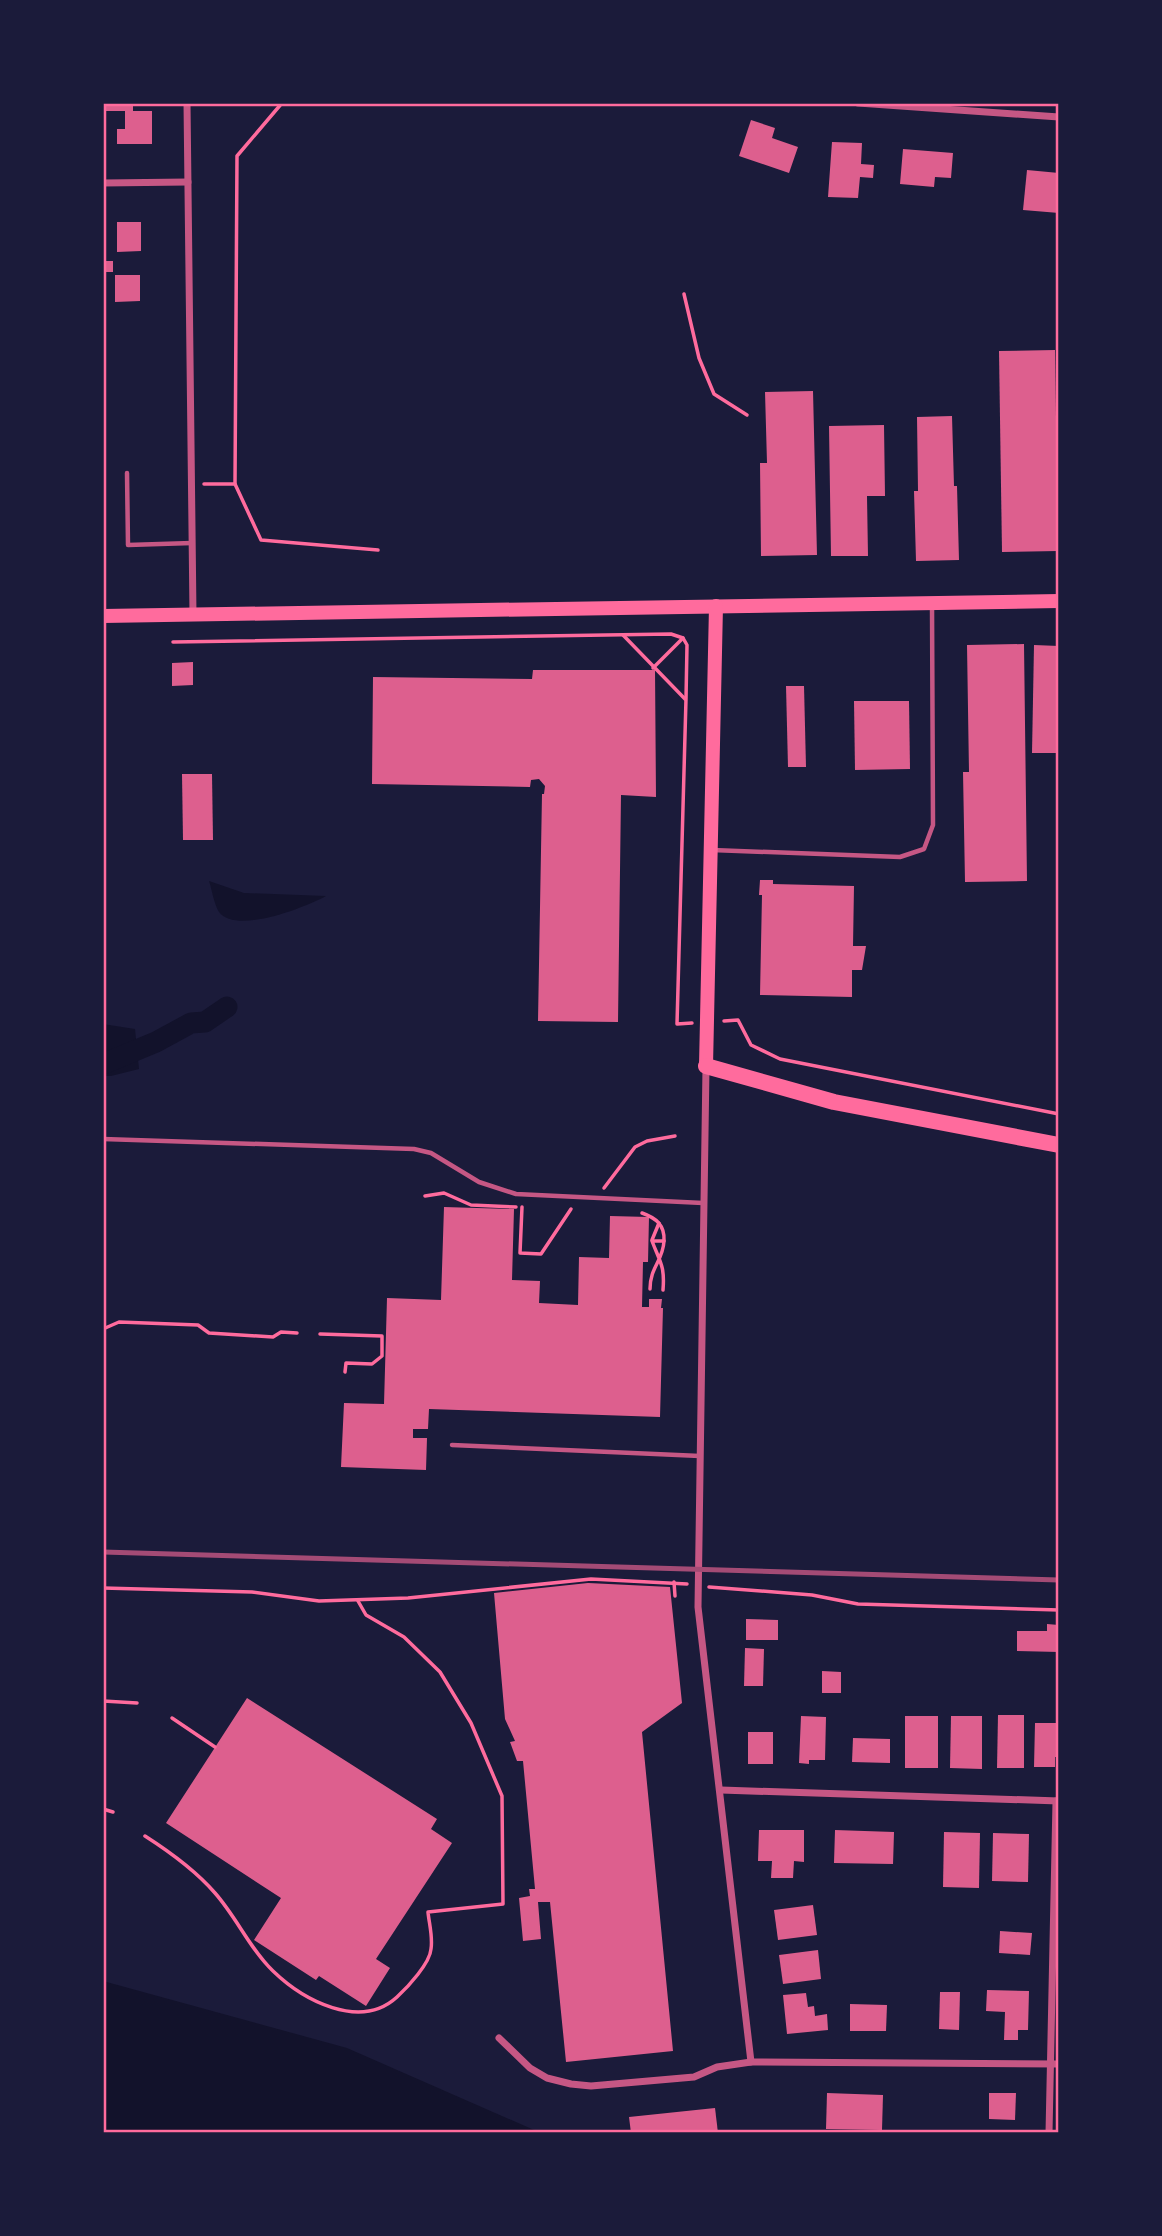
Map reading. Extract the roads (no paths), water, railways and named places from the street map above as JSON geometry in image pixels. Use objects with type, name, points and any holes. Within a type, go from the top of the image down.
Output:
[{"type":"main road","points":[[103,616],[1059,601]]},
{"type":"main road","points":[[716,606],[706,1066],[834,1101],[1059,1145]]},
{"type":"street","points":[[187,103],[193,614]]},
{"type":"street","points":[[859,103],[1059,117]]},
{"type":"street","points":[[103,183],[188,182]]},
{"type":"street","points":[[706,1066],[698,1607],[751,2062]]},
{"type":"street","points":[[721,1790],[1057,1801],[1055,2064],[1049,2133]]},
{"type":"street","points":[[499,2038],[530,2068],[547,2078],[571,2084],[616,2085],[694,2077],[717,2067],[751,2062],[1055,2064]]},
{"type":"lane","points":[[127,473],[128,545],[192,543]]},
{"type":"lane","points":[[711,850],[900,857],[924,849],[933,825],[932,603]]},
{"type":"lane","points":[[103,1139],[414,1149],[431,1153],[479,1182],[506,1192],[704,1203]]},
{"type":"lane","points":[[452,1445],[700,1456]]},
{"type":"waterway","points":[[103,1064],[156,1042],[191,1023],[205,1022],[227,1007]]},
{"type":"railway","points":[[103,1552],[1059,1580]]}]
